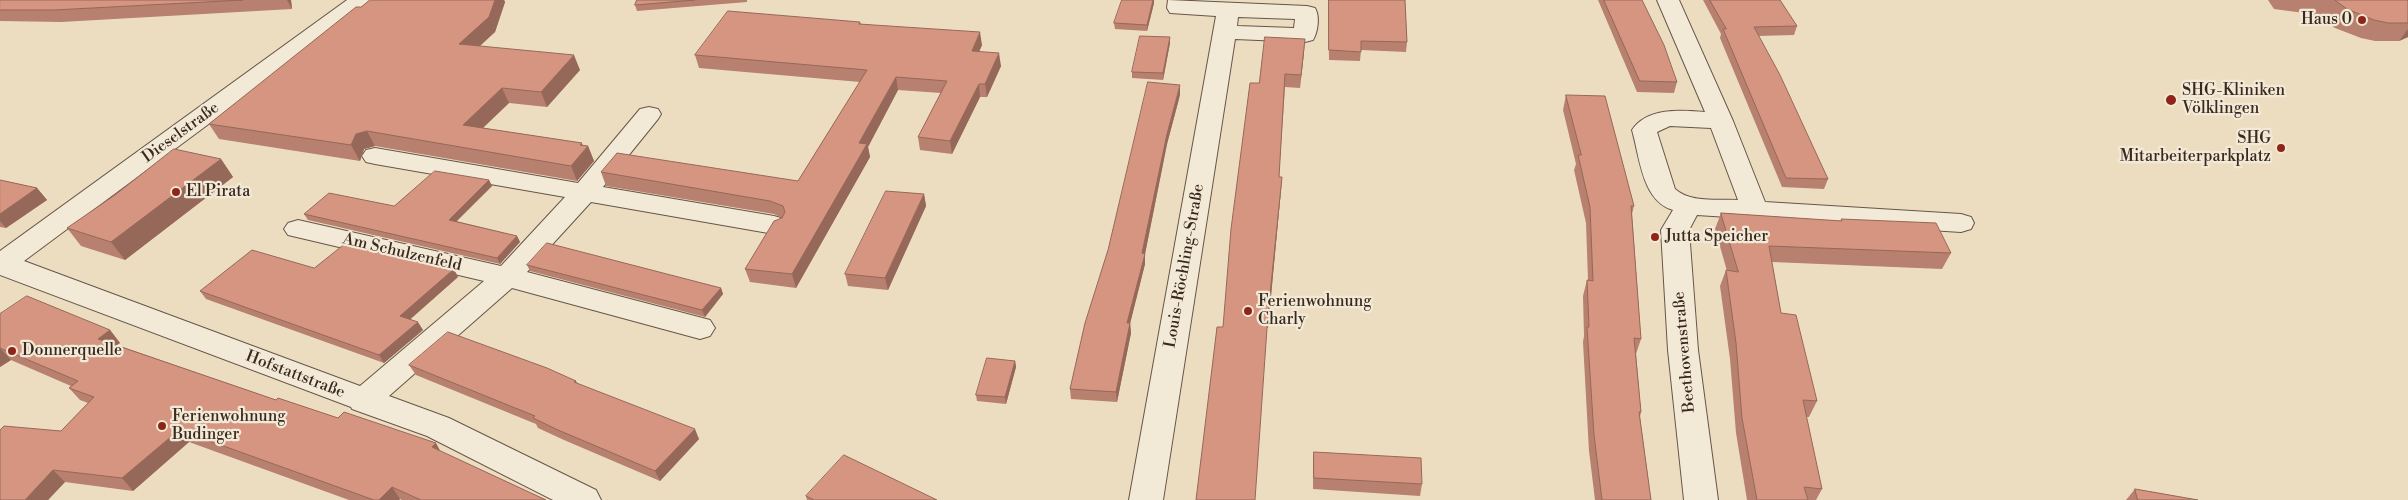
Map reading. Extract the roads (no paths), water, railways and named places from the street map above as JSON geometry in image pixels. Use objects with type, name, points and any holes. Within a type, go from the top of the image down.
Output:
[{"type":"street","name":"Dieselstraße","points":[[1,264],[361,0]]},
{"type":"street","name":"Louis-Röchling-Straße","points":[[1146,500],[1227,21],[1178,8],[1179,0]]},
{"type":"street","points":[[1668,0],[1722,121],[1754,209]]},
{"type":"street","points":[[363,401],[507,277],[585,192],[648,114]]},
{"type":"street","points":[[1722,121],[1667,120],[1650,123],[1644,130],[1663,193],[1672,201],[1688,206],[1961,223]]},
{"type":"street","points":[[375,156],[774,225]]},
{"type":"street","name":"Beethovenstraße","points":[[1688,206],[1675,230],[1683,350],[1701,500]]},
{"type":"street","name":"Am Schulzenfeld","points":[[298,229],[507,277],[700,328]]},
{"type":"street","name":"Hofstattstraße","points":[[1,264],[363,401],[438,427],[584,500]]},
{"type":"place","name":"Haus 0","points":[[2362,20]]},
{"type":"place","name":"SHG-Kliniken Völklingen","points":[[2171,100]]},
{"type":"place","name":"SHG Mitarbeiterparkplatz","points":[[2281,148]]},
{"type":"place","name":"El Pirata","points":[[176,192]]},
{"type":"place","name":"Jutta Speicher","points":[[1655,237]]},
{"type":"place","name":"Ferienwohnung Charly","points":[[1248,311]]},
{"type":"place","name":"Donnerquelle","points":[[12,351]]},
{"type":"place","name":"Ferienwohnung Budinger","points":[[162,426]]}]
